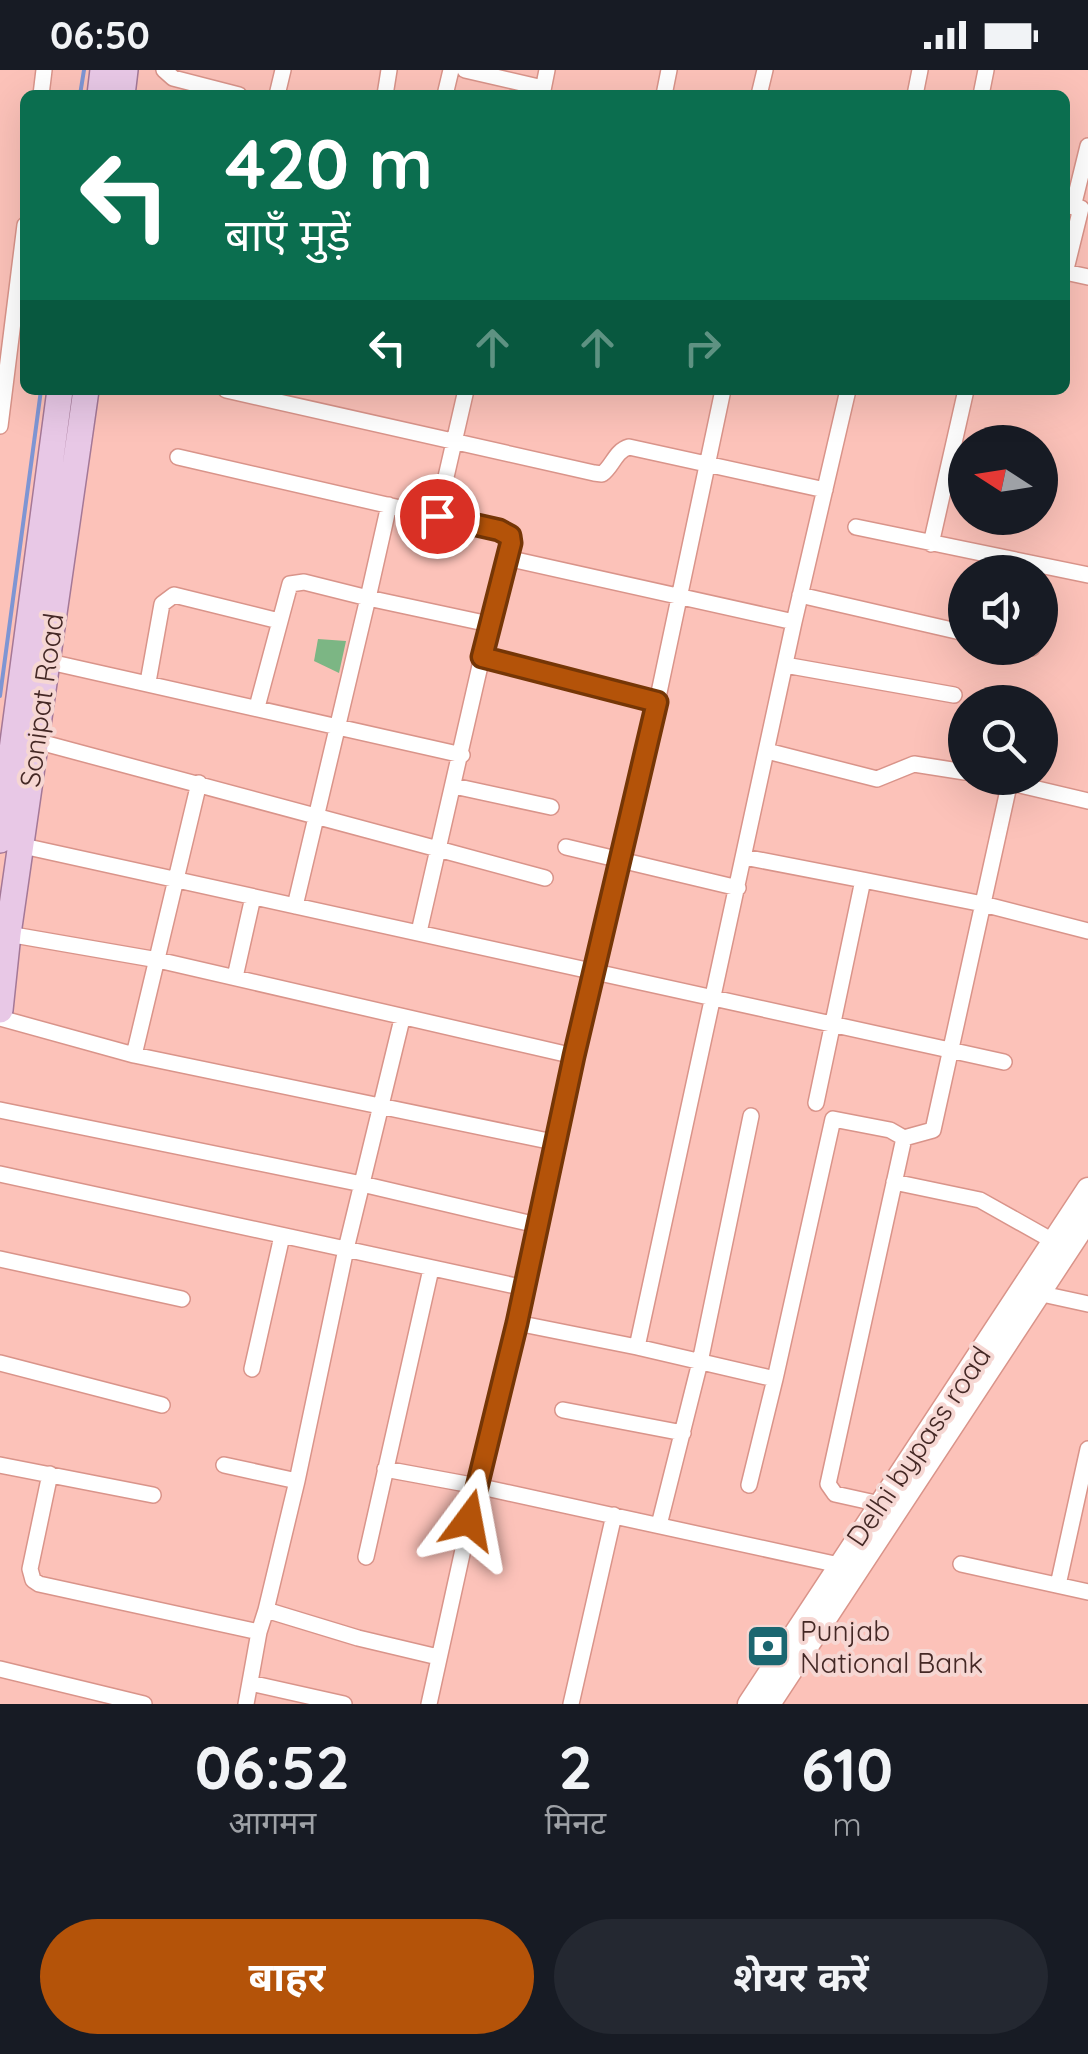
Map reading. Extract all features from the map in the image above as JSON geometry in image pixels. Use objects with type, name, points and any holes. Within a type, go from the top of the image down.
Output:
[{"type":"main road","name":"Sonipat Road","points":[[10,805],[36,741],[35,660],[60,395]]},
{"type":"main road","name":"Sonipat Road","points":[[0,1010],[8,934],[10,805],[85,395]]},
{"type":"main road","name":"Delhi bypass road","points":[[749,1704],[772,1689],[1030,1291],[1054,1241],[1088,1188]]},
{"type":"main road","name":"Delhi bypass road","points":[[772,1689],[838,1565],[1030,1291],[1088,1220]]},
{"type":"street","points":[[164,70],[173,78],[220,90]]},
{"type":"street","points":[[465,70],[535,90]]},
{"type":"street","points":[[1070,245],[1088,146]]},
{"type":"street","points":[[0,426],[20,265]]},
{"type":"street","points":[[248,395],[602,474],[618,453],[629,447],[825,490]]},
{"type":"street","points":[[437,516],[465,395]]},
{"type":"street","points":[[429,1704],[476,1486],[558,1143],[574,1056],[622,860],[722,395]]},
{"type":"street","points":[[636,1348],[847,395]]},
{"type":"street","points":[[931,544],[965,395]]},
{"type":"street","points":[[178,457],[504,532],[511,543],[419,932]]},
{"type":"street","points":[[295,906],[389,504]]},
{"type":"street","points":[[856,527],[965,555]]},
{"type":"street","points":[[507,558],[794,622]]},
{"type":"street","points":[[1058,572],[1088,575]]},
{"type":"street","points":[[257,708],[286,590],[296,581],[489,624]]},
{"type":"street","points":[[148,682],[162,604],[174,594],[279,621]]},
{"type":"street","points":[[800,595],[948,628]]},
{"type":"street","points":[[482,657],[657,702]]},
{"type":"street","points":[[35,660],[462,754]]},
{"type":"street","points":[[785,665],[948,694]]},
{"type":"street","points":[[36,741],[545,878]]},
{"type":"street","points":[[767,752],[877,779],[914,764],[948,769]]},
{"type":"street","points":[[134,1056],[199,783]]},
{"type":"street","points":[[454,786],[550,807]]},
{"type":"street","points":[[1058,794],[1088,801]]},
{"type":"street","points":[[749,1485],[834,1119],[890,1130],[904,1138],[933,1130],[1007,795]]},
{"type":"street","points":[[7,843],[1004,1062]]},
{"type":"street","points":[[566,847],[738,888]]},
{"type":"street","points":[[744,856],[983,904],[1088,930]]},
{"type":"street","points":[[816,1103],[864,880]]},
{"type":"street","points":[[234,978],[252,897]]},
{"type":"street","points":[[8,934],[158,960],[574,1056]]},
{"type":"street","points":[[0,1018],[134,1056],[558,1143]]},
{"type":"street","points":[[246,1704],[346,1248],[402,1019]]},
{"type":"street","points":[[0,1110],[362,1184],[537,1225]]},
{"type":"street","points":[[658,1525],[700,1362],[750,1116]]},
{"type":"street","points":[[880,1504],[834,1494],[828,1484],[904,1138]]},
{"type":"street","points":[[0,1174],[525,1288]]},
{"type":"street","points":[[894,1182],[980,1200],[1054,1241]]},
{"type":"street","points":[[252,1369],[282,1236]]},
{"type":"street","points":[[0,1259],[182,1299]]},
{"type":"street","points":[[366,1558],[431,1269]]},
{"type":"street","points":[[1030,1291],[1088,1304]]},
{"type":"street","points":[[517,1323],[775,1379]]},
{"type":"street","points":[[0,1363],[162,1405]]},
{"type":"street","points":[[563,1410],[683,1433]]},
{"type":"street","points":[[1058,1585],[1088,1449]]},
{"type":"street","points":[[0,1465],[152,1495]]},
{"type":"street","points":[[224,1465],[297,1481]]},
{"type":"street","points":[[385,1470],[476,1486],[838,1565]]},
{"type":"street","points":[[50,1474],[30,1569],[33,1580],[260,1632]]},
{"type":"street","points":[[570,1704],[614,1516]]},
{"type":"street","points":[[961,1564],[1088,1592]]},
{"type":"street","points":[[266,1610],[438,1657]]},
{"type":"street","points":[[0,1669],[144,1704]]},
{"type":"street","points":[[250,1683],[344,1704]]},
{"type":"building","points":[[318,639],[346,641],[339,673],[314,661]]},
{"type":"waterway","points":[[81,90],[84,70]]},
{"type":"waterway","points":[[0,696],[40,395]]},
{"type":"place","name":"Punjab National Bank","points":[[768,1646]]},
{"type":"route","points":[[437,516],[510,536],[482,657],[657,702],[469,1520]]}]
